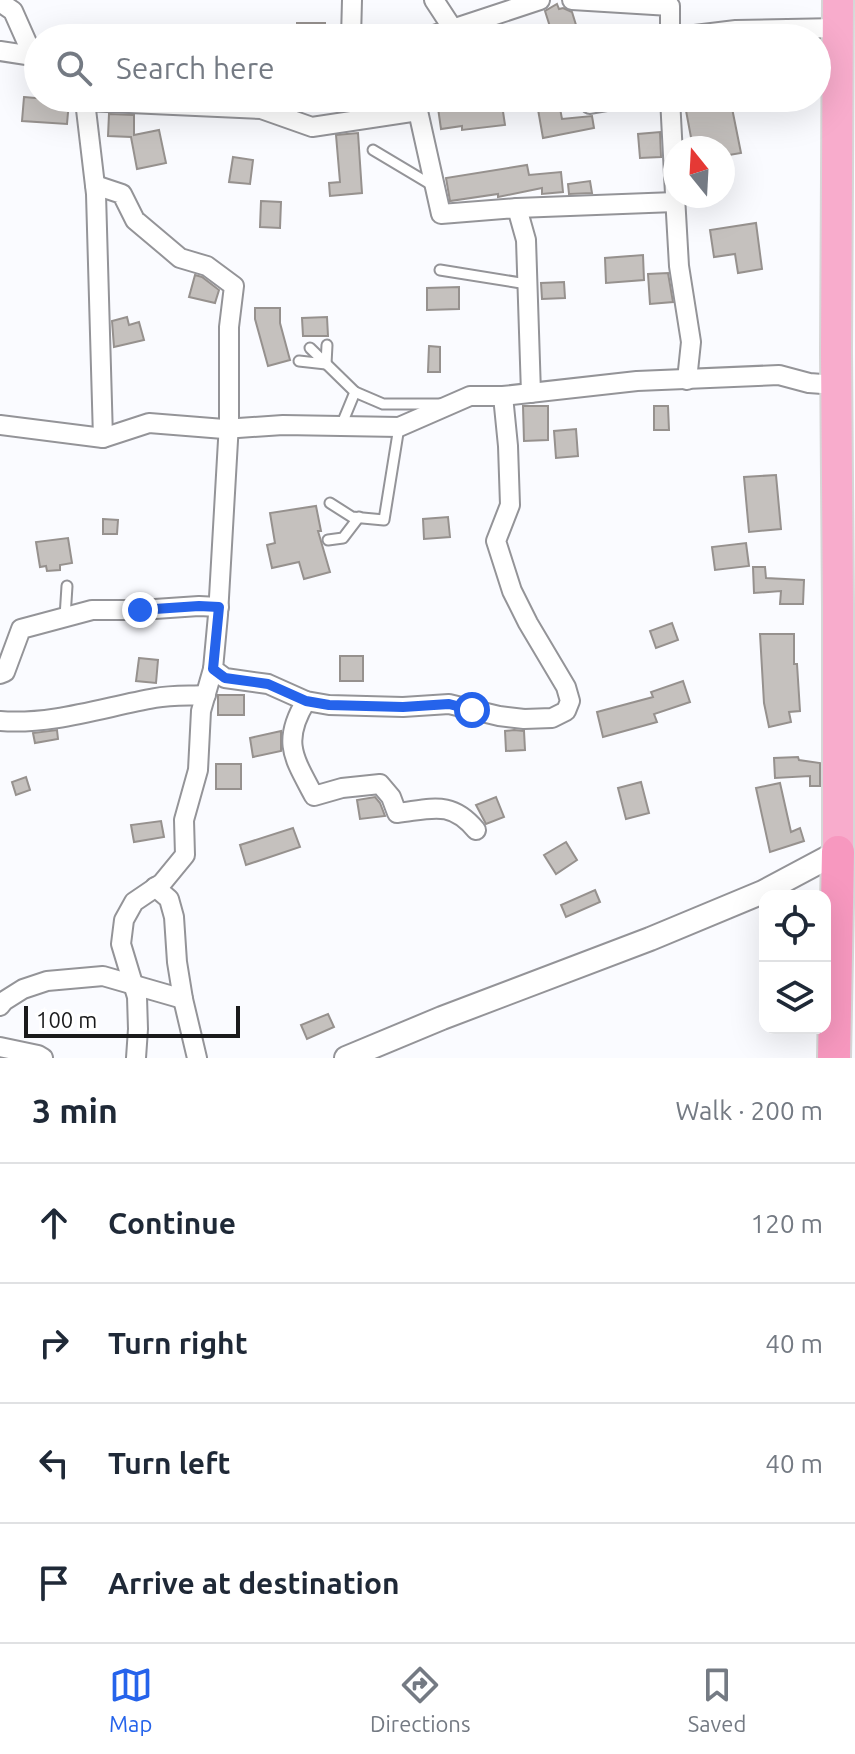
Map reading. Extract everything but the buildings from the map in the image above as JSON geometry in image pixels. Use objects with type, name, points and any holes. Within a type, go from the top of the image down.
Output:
[{"type":"highway","points":[[834,1058],[838,852],[838,14]]},
{"type":"street","points":[[351,24],[352,0]]},
{"type":"street","points":[[434,0],[450,24]]},
{"type":"street","points":[[468,24],[540,0]]},
{"type":"street","points":[[572,0],[670,6],[670,24]]},
{"type":"street","points":[[0,2],[13,11],[24,33]]},
{"type":"street","points":[[774,24],[838,14]]},
{"type":"street","points":[[0,51],[24,54]]},
{"type":"street","points":[[87,112],[95,185],[103,438]]},
{"type":"street","points":[[270,112],[312,127],[383,112]]},
{"type":"street","points":[[418,112],[441,214],[663,198]]},
{"type":"street","points":[[671,112],[672,136]]},
{"type":"street","points":[[95,185],[122,194],[135,220],[180,258],[207,266],[234,286],[229,327],[228,429],[219,607],[213,669],[201,711],[198,770],[184,820],[185,855],[162,883],[134,902],[124,920],[121,944],[137,997],[136,1058]]},
{"type":"street","points":[[517,208],[526,240],[531,393]]},
{"type":"street","points":[[676,208],[679,266],[691,342],[687,380]]},
{"type":"street","points":[[0,425],[103,438],[149,423],[228,429],[283,425],[399,427],[470,396],[503,396],[637,381],[779,375],[809,383],[836,385]]},
{"type":"street","points":[[213,669],[225,678],[268,684],[306,701],[329,705],[403,707],[449,704],[524,719],[552,718],[566,711],[570,701],[566,687],[512,591],[496,541],[510,505],[503,396]]},
{"type":"street","points":[[0,635],[92,610],[219,607]]},
{"type":"street","points":[[0,674],[5,672],[21,629]]},
{"type":"street","points":[[0,721],[55,719],[158,698],[206,695]]},
{"type":"street","points":[[306,701],[294,720],[292,738],[295,759],[314,796],[342,788],[380,784],[391,797],[397,813],[447,808],[466,818],[476,830]]},
{"type":"street","points":[[346,1058],[763,892],[838,852]]},
{"type":"street","points":[[155,887],[169,899],[174,917],[183,999],[197,1058]]},
{"type":"street","points":[[0,1006],[23,989],[47,981],[103,976],[183,999]]},
{"type":"street","points":[[0,1047],[43,1058]]},
{"type":"lane","points":[[373,150],[435,187]]},
{"type":"lane","points":[[440,270],[528,284]]},
{"type":"lane","points":[[326,364],[327,345]]},
{"type":"lane","points":[[310,348],[355,392],[383,404],[451,404]]},
{"type":"lane","points":[[299,361],[326,364]]},
{"type":"lane","points":[[341,426],[355,392]]},
{"type":"lane","points":[[330,503],[352,517],[384,520],[399,427]]},
{"type":"lane","points":[[328,540],[343,538],[359,517]]},
{"type":"lane","points":[[65,617],[67,586]]},
{"type":"route","points":[[140,610],[219,607],[213,669],[225,678],[268,684],[306,701],[329,705],[403,707],[449,704],[472,710]]}]
